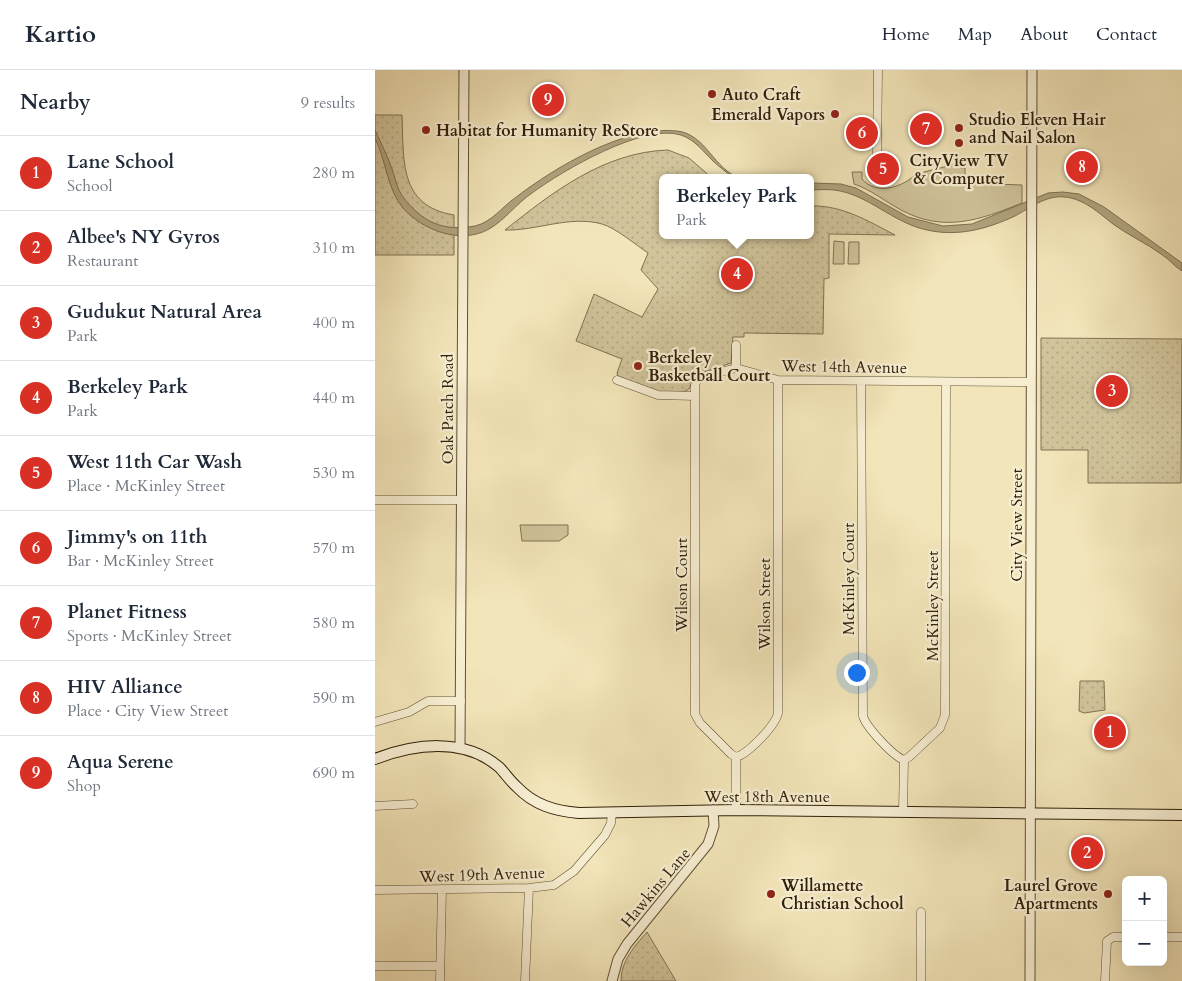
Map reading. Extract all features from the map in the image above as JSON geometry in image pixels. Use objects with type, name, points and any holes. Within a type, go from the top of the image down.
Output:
[{"type":"main road","name":"West 18th Avenue","points":[[375,759],[397,751],[424,746],[460,748],[488,760],[524,794],[543,806],[567,812],[736,810],[1182,815]]},
{"type":"street","name":"Oak Patch Road","points":[[460,748],[464,70]]},
{"type":"street","points":[[877,155],[878,70]]},
{"type":"street","name":"City View Street","points":[[1030,981],[1032,70]]},
{"type":"street","points":[[617,380],[658,395],[695,396],[695,385],[699,378],[736,368],[736,344]]},
{"type":"street","name":"West 14th Avenue","points":[[736,368],[778,380],[1031,382]]},
{"type":"street","name":"Wilson Street","points":[[736,757],[743,753],[772,725],[778,713],[778,380]]},
{"type":"street","name":"McKinley Court","points":[[861,382],[863,716],[867,725],[903,760]]},
{"type":"street","name":"McKinley Street","points":[[903,760],[909,757],[940,728],[945,714],[946,382]]},
{"type":"street","name":"Wilson Court","points":[[695,396],[695,714],[699,723],[736,757]]},
{"type":"street","points":[[375,500],[462,500]]},
{"type":"street","points":[[375,722],[409,712],[427,701],[461,701]]},
{"type":"street","points":[[736,757],[736,810]]},
{"type":"street","points":[[903,760],[903,812]]},
{"type":"street","points":[[375,806],[413,804]]},
{"type":"street","name":"Hawkins Lane","points":[[612,981],[618,959],[627,944],[708,844],[713,826],[713,810]]},
{"type":"street","name":"West 19th Avenue","points":[[375,890],[529,888],[554,885],[574,871],[605,835],[611,823],[612,812]]},
{"type":"street","points":[[525,981],[529,888]]},
{"type":"street","points":[[439,981],[441,889]]},
{"type":"street","points":[[921,912],[921,981]]},
{"type":"street","points":[[1105,981],[1106,943],[1110,938],[1122,937]]},
{"type":"street","points":[[1167,937],[1182,937]]},
{"type":"street","points":[[375,966],[440,966]]},
{"type":"shaded area","points":[[375,115],[402,115],[403,148],[408,178],[413,191],[423,202],[436,210],[454,215],[454,255],[375,255]]},
{"type":"shaded area","points":[[375,130],[399,190],[410,206],[426,219],[453,228],[475,226],[487,221],[531,186],[570,162],[614,141],[636,135],[657,131],[677,131],[687,134],[703,145],[723,168],[731,174],[728,174],[686,137],[665,133],[646,136],[603,151],[563,173],[526,197],[489,229],[478,234],[454,235],[431,229],[411,216],[403,208],[393,192],[375,138]]},
{"type":"shaded area","points":[[668,150],[689,158],[707,174],[659,174],[659,239],[814,239],[814,206],[844,211],[865,219],[895,235],[829,234],[829,278],[824,279],[823,334],[744,333],[744,337],[733,337],[731,363],[695,375],[689,389],[681,392],[672,393],[653,390],[618,376],[617,373],[622,359],[576,341],[594,294],[642,317],[658,289],[641,270],[648,253],[613,229],[602,224],[590,222],[565,222],[517,230],[505,230],[581,176],[622,158],[645,152]]},
{"type":"shaded area","points":[[960,163],[961,168],[965,168],[965,183],[1022,185],[1022,203],[977,219],[962,222],[932,221],[901,210],[872,192],[854,184],[852,172],[862,172],[862,179],[874,187],[888,188],[902,184],[914,176],[924,176],[924,172]]},
{"type":"shaded area","points":[[814,183],[841,184],[856,188],[908,217],[943,226],[972,224],[1048,193],[1079,194],[1104,207],[1182,263],[1182,271],[1164,256],[1090,207],[1071,198],[1051,198],[994,225],[950,233],[927,230],[915,226],[858,197],[831,190],[814,190]]},
{"type":"shaded area","points":[[834,241],[844,242],[844,264],[833,264]]},
{"type":"shaded area","points":[[849,242],[859,242],[859,264],[848,264]]},
{"type":"shaded area","points":[[1041,338],[1182,339],[1181,483],[1088,483],[1088,450],[1041,450]]},
{"type":"shaded area","points":[[520,525],[568,525],[568,535],[559,541],[522,541]]},
{"type":"shaded area","points":[[1080,681],[1104,681],[1105,710],[1084,713],[1079,711]]},
{"type":"shaded area","points":[[647,932],[676,981],[621,981],[626,961]]},
{"type":"place","name":"Auto Craft","points":[[712,94]]},
{"type":"place","name":"Aqua Serene","points":[[548,100]]},
{"type":"place","name":"Emerald Vapors","points":[[835,114]]},
{"type":"place","name":"Studio Eleven Hair and Nail Salon","points":[[959,128]]},
{"type":"place","name":"Planet Fitness","points":[[926,129]]},
{"type":"place","name":"Habitat for Humanity ReStore","points":[[426,130]]},
{"type":"place","name":"Jimmy's on 11th","points":[[862,133]]},
{"type":"place","name":"CityView TV & Computer","points":[[959,143]]},
{"type":"place","name":"HIV Alliance","points":[[1082,167]]},
{"type":"place","name":"West 11th Car Wash","points":[[883,169]]},
{"type":"place","name":"Berkeley Park","points":[[737,274]]},
{"type":"place","name":"Berkeley Basketball Court","points":[[638,366]]},
{"type":"place","name":"Gudukut Natural Area","points":[[1112,391]]},
{"type":"place","name":"Lane School","points":[[1110,732]]},
{"type":"place","name":"Albee's NY Gyros","points":[[1087,853]]},
{"type":"place","name":"Willamette Christian School","points":[[771,894]]},
{"type":"place","name":"Laurel Grove Apartments","points":[[1108,894]]}]
